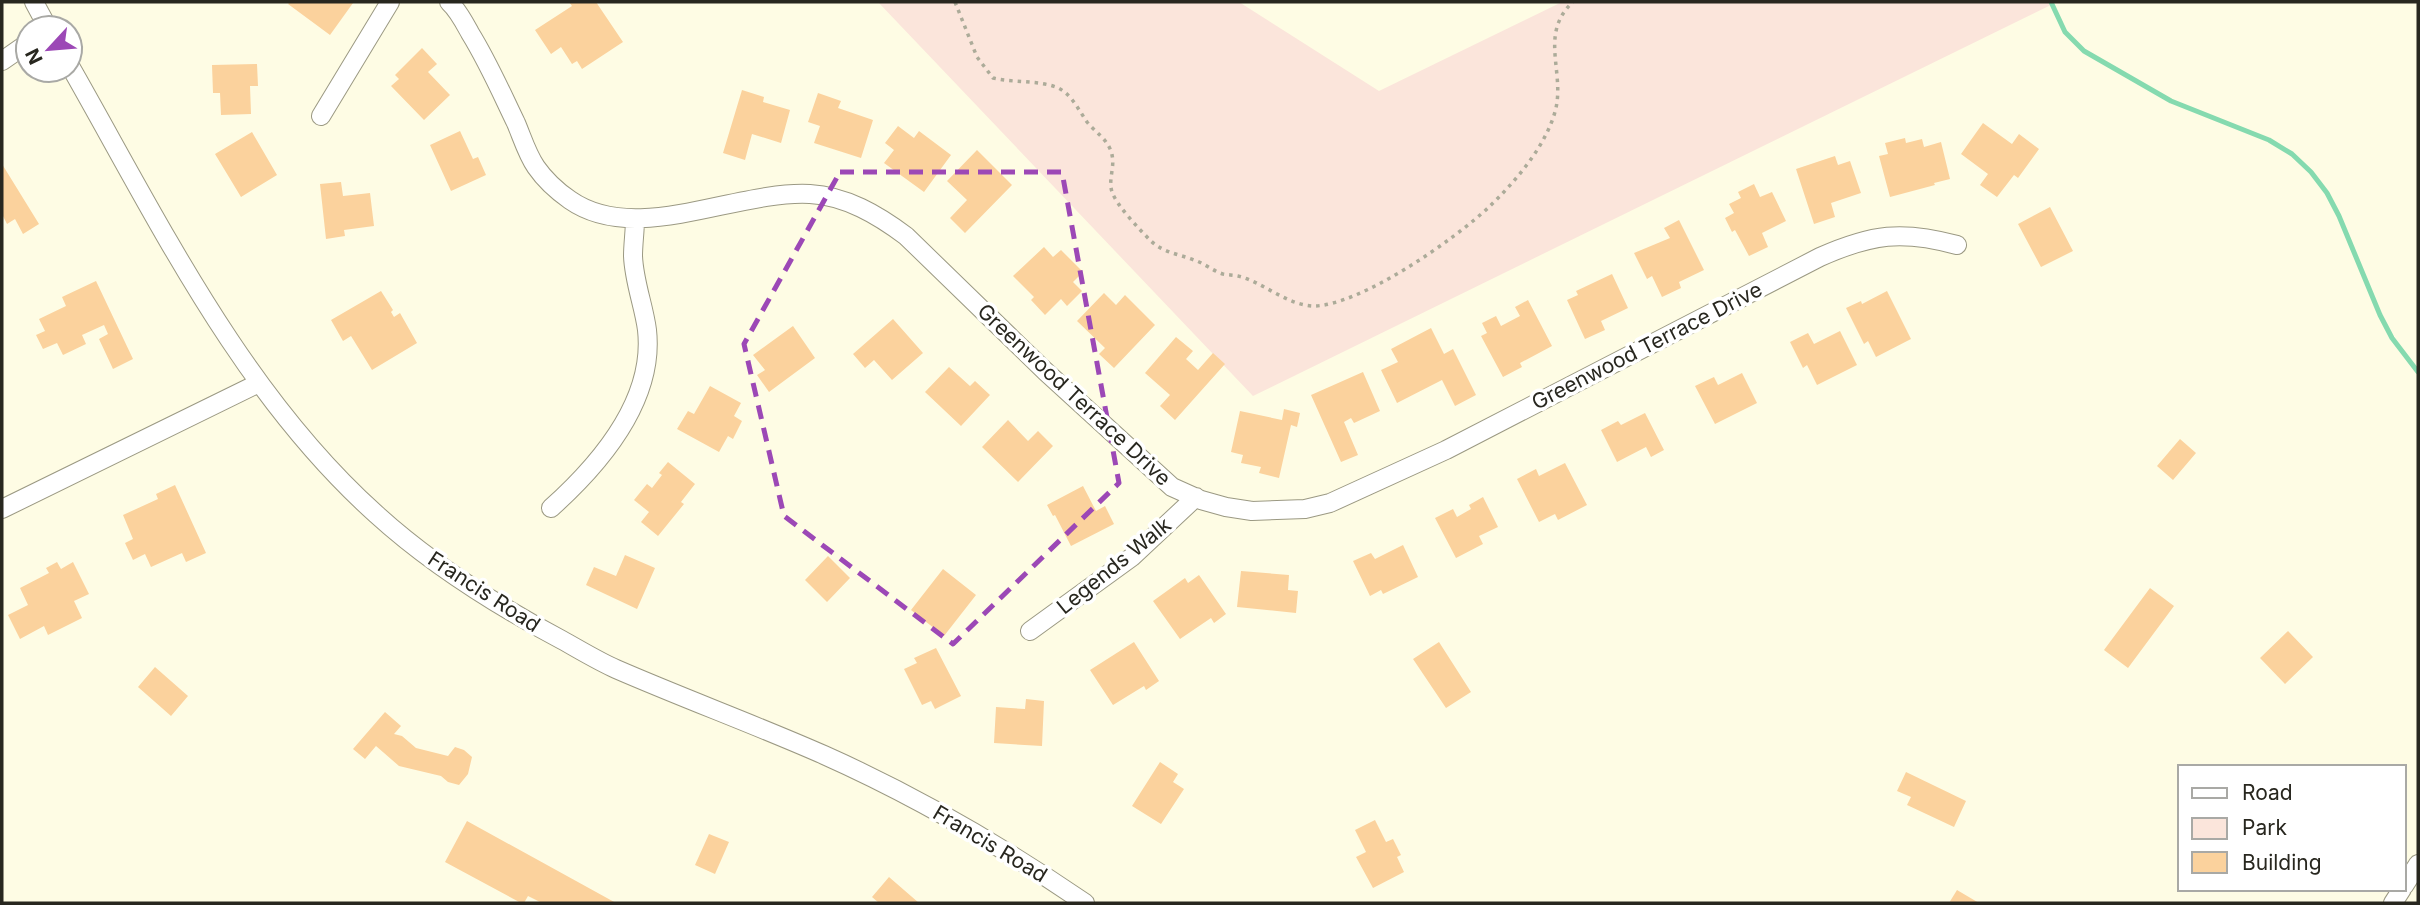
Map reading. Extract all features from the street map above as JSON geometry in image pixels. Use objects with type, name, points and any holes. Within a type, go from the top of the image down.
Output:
[{"type":"street","points":[[321,116],[390,2]]},
{"type":"street","name":"Greenwood Terrace Drive","points":[[449,2],[488,61],[535,165],[552,186],[573,202],[596,213],[622,219],[648,219],[774,195],[811,194],[862,208],[885,220],[906,236],[1045,371],[1172,487],[1226,507],[1252,511],[1305,509],[1331,503],[1446,450],[1853,243],[1905,235],[1957,245]]},
{"type":"street","name":"Francis Road","points":[[80,84],[204,299],[259,383],[300,437],[371,510],[428,556],[500,606],[613,668],[826,756],[939,812],[1043,874],[1085,903]]},
{"type":"street","points":[[551,508],[580,481],[605,450],[634,406],[643,382],[648,356],[647,329],[633,257],[635,219]]},
{"type":"street","points":[[2,509],[259,383]]},
{"type":"street","name":"Legends Walk","points":[[1030,631],[1132,557],[1196,497]]},
{"type":"street","points":[[2406,882],[2418,864]]},
{"type":"path","points":[[955,2],[977,57],[993,78],[1055,87],[1066,92],[1088,123],[1109,145],[1113,157],[1111,190],[1118,203],[1151,241],[1162,250],[1194,260],[1223,274],[1239,276],[1287,299],[1309,306],[1343,302],[1424,258],[1488,208],[1514,180],[1543,139],[1555,111],[1558,80],[1554,54],[1555,31],[1563,11],[1573,2]]},
{"type":"highlighted area","points":[[840,172],[1062,172],[1119,483],[953,644],[784,516],[744,344]]},
{"type":"green space","points":[[878,2],[1239,2],[1379,91],[1562,2],[2057,2],[1253,396]]},
{"type":"building","points":[[569,2],[596,2],[623,42],[582,69],[577,61],[572,64],[561,47],[551,54],[535,30],[572,6]]},
{"type":"building","points":[[353,3],[330,35],[288,4]]},
{"type":"building","points":[[422,48],[437,64],[428,72],[450,95],[424,120],[391,86],[399,79],[395,75]]},
{"type":"building","points":[[257,64],[258,86],[250,86],[251,114],[221,115],[220,93],[213,93],[212,65]]},
{"type":"building","points":[[742,90],[764,97],[763,102],[790,110],[781,143],[752,134],[745,160],[723,153]]},
{"type":"building","points":[[818,93],[841,101],[838,108],[873,120],[861,158],[814,143],[820,126],[808,122]]},
{"type":"building","points":[[1983,123],[2012,144],[2019,134],[2039,149],[2018,178],[2014,175],[1997,197],[1980,185],[1988,174],[1961,154]]},
{"type":"building","points":[[898,126],[914,138],[919,131],[951,155],[924,192],[884,163],[894,150],[885,143]]},
{"type":"building","points":[[460,131],[473,159],[478,157],[486,175],[451,191],[430,145]]},
{"type":"building","points":[[252,132],[277,175],[241,197],[215,154]]},
{"type":"building","points":[[1905,138],[1906,143],[1922,139],[1924,147],[1941,142],[1950,179],[1890,197],[1879,156],[1888,154],[1885,143]]},
{"type":"building","points":[[977,150],[1012,185],[965,233],[950,218],[967,200],[947,181]]},
{"type":"building","points":[[1835,156],[1838,165],[1850,161],[1861,193],[1831,203],[1835,217],[1814,224],[1796,169]]},
{"type":"building","points":[[2,164],[39,224],[23,234],[15,219],[7,224],[2,214]]},
{"type":"building","points":[[341,182],[343,196],[370,193],[374,226],[344,230],[345,236],[326,239],[320,184]]},
{"type":"building","points":[[1754,184],[1760,197],[1772,192],[1786,221],[1762,233],[1768,247],[1749,256],[1725,218],[1734,213],[1729,204],[1741,198],[1738,192]]},
{"type":"building","points":[[2050,207],[2073,251],[2041,267],[2018,224]]},
{"type":"building","points":[[1679,220],[1704,270],[1679,282],[1681,288],[1662,297],[1652,276],[1647,279],[1634,253],[1670,238],[1664,228]]},
{"type":"building","points":[[1044,247],[1053,257],[1061,250],[1083,272],[1073,282],[1082,291],[1067,306],[1061,299],[1045,315],[1031,300],[1034,297],[1013,276]]},
{"type":"building","points":[[1612,274],[1628,308],[1601,321],[1605,330],[1585,339],[1567,300],[1578,295],[1576,291]]},
{"type":"building","points":[[96,281],[133,359],[113,369],[99,339],[108,334],[104,325],[82,335],[86,344],[63,355],[57,343],[43,349],[36,335],[45,331],[39,319],[66,306],[62,297]]},
{"type":"building","points":[[381,291],[393,310],[391,312],[394,317],[400,313],[417,343],[372,370],[351,336],[343,341],[331,320]]},
{"type":"building","points":[[1887,291],[1911,339],[1876,357],[1868,341],[1864,344],[1846,308],[1861,301],[1862,304]]},
{"type":"building","points":[[1104,293],[1116,305],[1125,295],[1155,325],[1114,368],[1099,354],[1105,348],[1077,321]]},
{"type":"building","points":[[1528,300],[1552,346],[1520,363],[1522,367],[1503,377],[1481,336],[1487,333],[1482,323],[1496,316],[1501,326],[1520,316],[1515,307]]},
{"type":"building","points":[[893,319],[923,353],[892,380],[874,360],[865,368],[853,354]]},
{"type":"building","points":[[793,326],[815,358],[769,392],[757,375],[765,370],[753,355]]},
{"type":"building","points":[[1431,328],[1444,354],[1453,349],[1476,395],[1455,406],[1442,380],[1397,403],[1381,370],[1398,362],[1391,349]]},
{"type":"building","points":[[1840,331],[1857,365],[1817,385],[1807,365],[1803,368],[1790,342],[1808,333],[1814,344]]},
{"type":"building","points":[[1176,337],[1193,351],[1186,359],[1198,370],[1213,353],[1225,364],[1175,420],[1160,406],[1170,395],[1145,373]]},
{"type":"building","points":[[949,367],[970,386],[975,381],[990,395],[961,426],[925,392]]},
{"type":"building","points":[[1363,372],[1380,411],[1354,423],[1351,418],[1344,422],[1358,455],[1341,462],[1311,395]]},
{"type":"building","points":[[1742,373],[1757,403],[1715,424],[1695,386],[1714,377],[1718,385]]},
{"type":"building","points":[[710,386],[741,403],[734,416],[742,421],[733,439],[728,436],[719,452],[677,429],[688,411],[694,414]]},
{"type":"building","points":[[1284,409],[1300,413],[1297,427],[1291,425],[1279,478],[1259,473],[1261,467],[1241,463],[1243,455],[1231,452],[1240,411],[1282,420]]},
{"type":"building","points":[[1645,413],[1664,450],[1651,457],[1646,447],[1617,462],[1601,430],[1618,421],[1621,425]]},
{"type":"building","points":[[1008,420],[1028,441],[1038,431],[1053,446],[1018,482],[982,447]]},
{"type":"building","points":[[2180,439],[2196,453],[2173,480],[2157,466]]},
{"type":"building","points":[[668,462],[695,484],[681,502],[684,504],[658,536],[641,522],[649,512],[634,500],[647,484],[652,488]]},
{"type":"building","points":[[1565,463],[1587,505],[1558,520],[1555,514],[1539,522],[1517,479],[1536,469],[1539,476]]},
{"type":"building","points":[[175,485],[206,553],[186,562],[182,553],[151,567],[145,554],[133,560],[125,543],[133,539],[123,515],[158,499],[156,494]]},
{"type":"building","points":[[1083,486],[1096,511],[1105,506],[1114,524],[1071,546],[1047,505]]},
{"type":"building","points":[[1483,497],[1498,527],[1479,536],[1483,544],[1456,558],[1435,518],[1453,509],[1457,517],[1471,509],[1469,505]]},
{"type":"building","points":[[1403,545],[1418,577],[1383,594],[1381,590],[1370,596],[1353,561],[1371,553],[1375,559]]},
{"type":"building","points":[[625,555],[655,568],[637,609],[586,585],[594,567],[616,576]]},
{"type":"building","points":[[828,556],[850,578],[827,602],[805,580]]},
{"type":"building","points":[[57,562],[61,569],[73,562],[89,594],[74,601],[82,618],[48,635],[44,626],[20,639],[8,615],[28,605],[20,588],[49,573],[46,568]]},
{"type":"building","points":[[943,569],[976,595],[944,636],[911,610]]},
{"type":"building","points":[[1241,571],[1289,575],[1288,590],[1298,591],[1296,613],[1237,607]]},
{"type":"building","points":[[1199,575],[1226,614],[1214,623],[1211,618],[1180,639],[1153,601],[1185,578],[1188,583]]},
{"type":"building","points":[[2150,588],[2174,606],[2128,668],[2104,650]]},
{"type":"building","points":[[2288,631],[2313,657],[2285,684],[2260,658]]},
{"type":"building","points":[[1134,642],[1159,681],[1146,690],[1144,686],[1113,705],[1090,670]]},
{"type":"building","points":[[1439,642],[1471,692],[1446,708],[1413,659]]},
{"type":"building","points":[[936,648],[961,696],[935,709],[931,701],[922,705],[904,669],[917,663],[914,658]]},
{"type":"building","points":[[155,667],[188,696],[171,716],[138,687]]},
{"type":"building","points":[[1026,699],[1044,701],[1042,746],[994,743],[996,707],[1025,709]]},
{"type":"building","points":[[385,712],[401,726],[394,734],[402,736],[416,748],[448,756],[455,747],[472,757],[468,774],[459,785],[448,782],[441,776],[399,766],[376,746],[365,759],[353,749]]},
{"type":"building","points":[[1160,762],[1178,774],[1173,782],[1184,789],[1161,824],[1132,806]]},
{"type":"building","points":[[1906,772],[1966,801],[1954,827],[1907,805],[1911,797],[1897,791]]},
{"type":"building","points":[[1375,820],[1386,842],[1393,839],[1401,855],[1397,857],[1404,872],[1373,888],[1356,857],[1366,852],[1355,830]]},
{"type":"building","points":[[467,821],[616,903],[542,903],[528,896],[524,903],[521,903],[445,862]]},
{"type":"building","points":[[709,834],[729,842],[715,874],[695,865]]},
{"type":"building","points":[[889,877],[919,903],[879,903],[872,897]]},
{"type":"building","points":[[1957,890],[1979,903],[1949,903]]},
{"type":"waterway","points":[[2051,2],[2065,32],[2084,51],[2171,101],[2269,140],[2292,154],[2311,172],[2327,193],[2339,216],[2392,338],[2418,372]]}]
